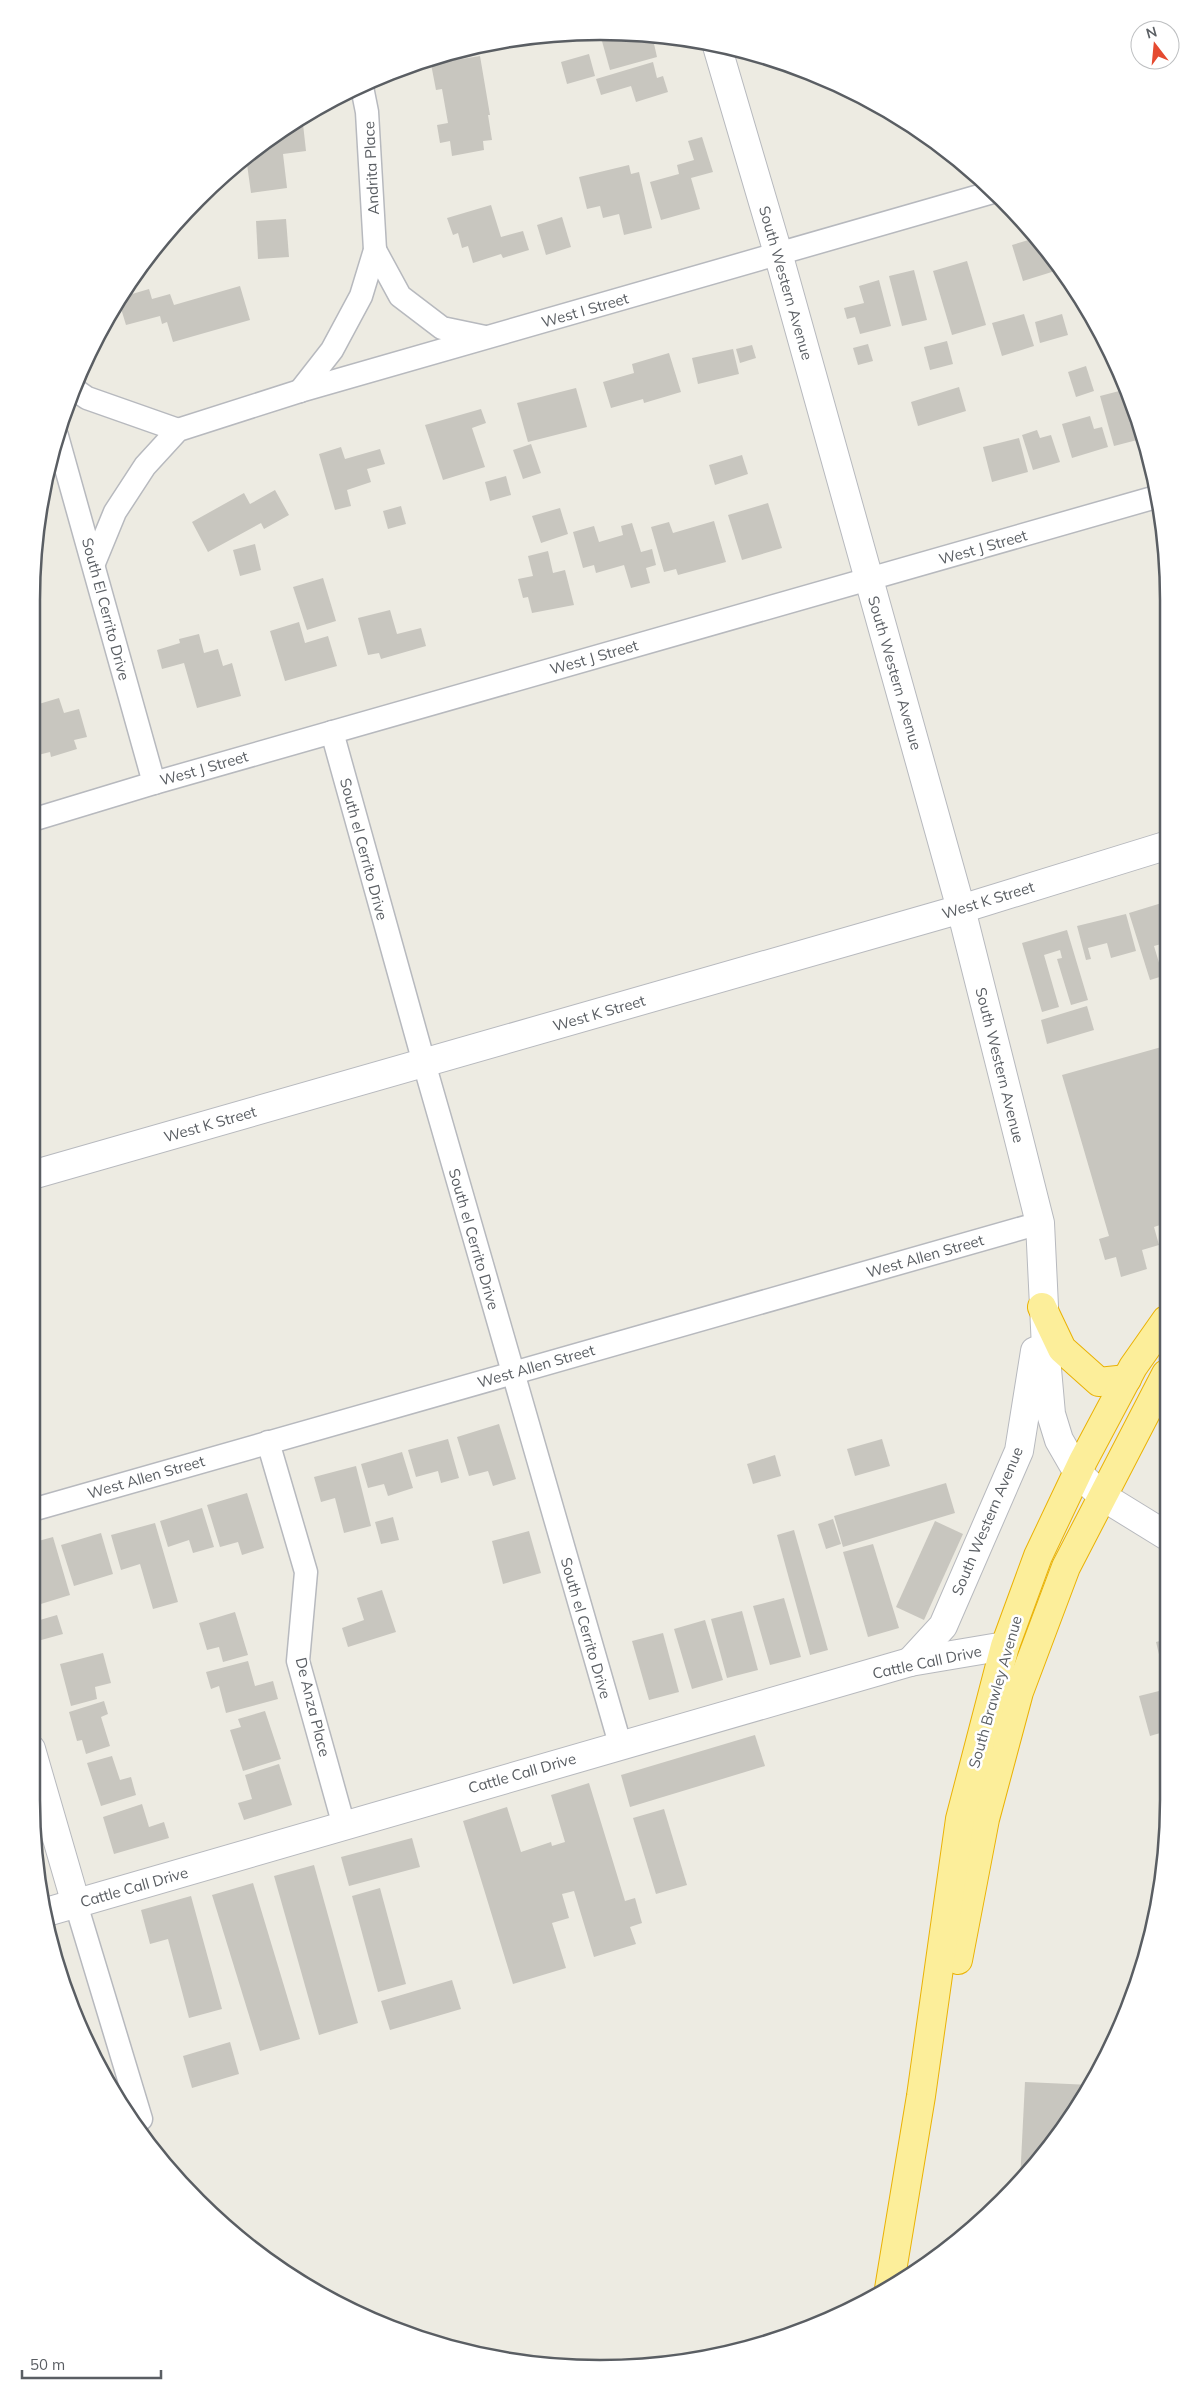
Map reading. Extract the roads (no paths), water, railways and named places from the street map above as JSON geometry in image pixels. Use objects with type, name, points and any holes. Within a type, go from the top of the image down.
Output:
[{"type":"highway","points":[[1042,1307],[1062,1349],[1099,1382],[1127,1379]]},
{"type":"highway","name":"South Brawley Avenue","points":[[890,2279],[921,2096],[960,1819],[1005,1646],[1038,1556],[1078,1473],[1127,1379],[1160,1329]]},
{"type":"highway","name":"South Brawley Avenue","points":[[921,2096],[947,2015],[985,1819],[1019,1692],[1066,1567],[1160,1385]]},
{"type":"street","name":"South Western Avenue","points":[[719,53],[778,253],[960,909],[1040,1223],[1042,1307],[1051,1414],[1059,1440],[1078,1473],[1102,1496],[1160,1532]]},
{"type":"street","name":"Andrita Place","points":[[300,391],[332,350],[361,296],[375,250],[368,112],[363,93]]},
{"type":"street","name":"West I Street","points":[[94,563],[115,512],[145,466],[178,430],[300,391],[985,194]]},
{"type":"street","name":"Andrita Place","points":[[375,250],[400,296],[442,328],[488,338]]},
{"type":"street","points":[[80,393],[88,398],[178,430]]},
{"type":"street","name":"South El Cerrito Drive","points":[[61,449],[154,783]]},
{"type":"street","name":"West J Street","points":[[40,818],[154,783],[1150,499]]},
{"type":"street","name":"South el Cerrito Drive","points":[[332,732],[424,1063],[620,1744]]},
{"type":"street","name":"West K Street","points":[[40,1173],[960,909],[1160,848]]},
{"type":"street","name":"West Allen Street","points":[[40,1508],[1040,1223]]},
{"type":"street","name":"South Western Avenue","points":[[910,1662],[943,1626],[1019,1451],[1042,1307]]},
{"type":"street","name":"De Anza Place","points":[[268,1442],[306,1572],[298,1661],[344,1826]]},
{"type":"street","name":"Cattle Call Drive","points":[[51,1911],[620,1744],[910,1662],[1005,1646]]},
{"type":"street","points":[[40,1780],[140,2118]]}]
